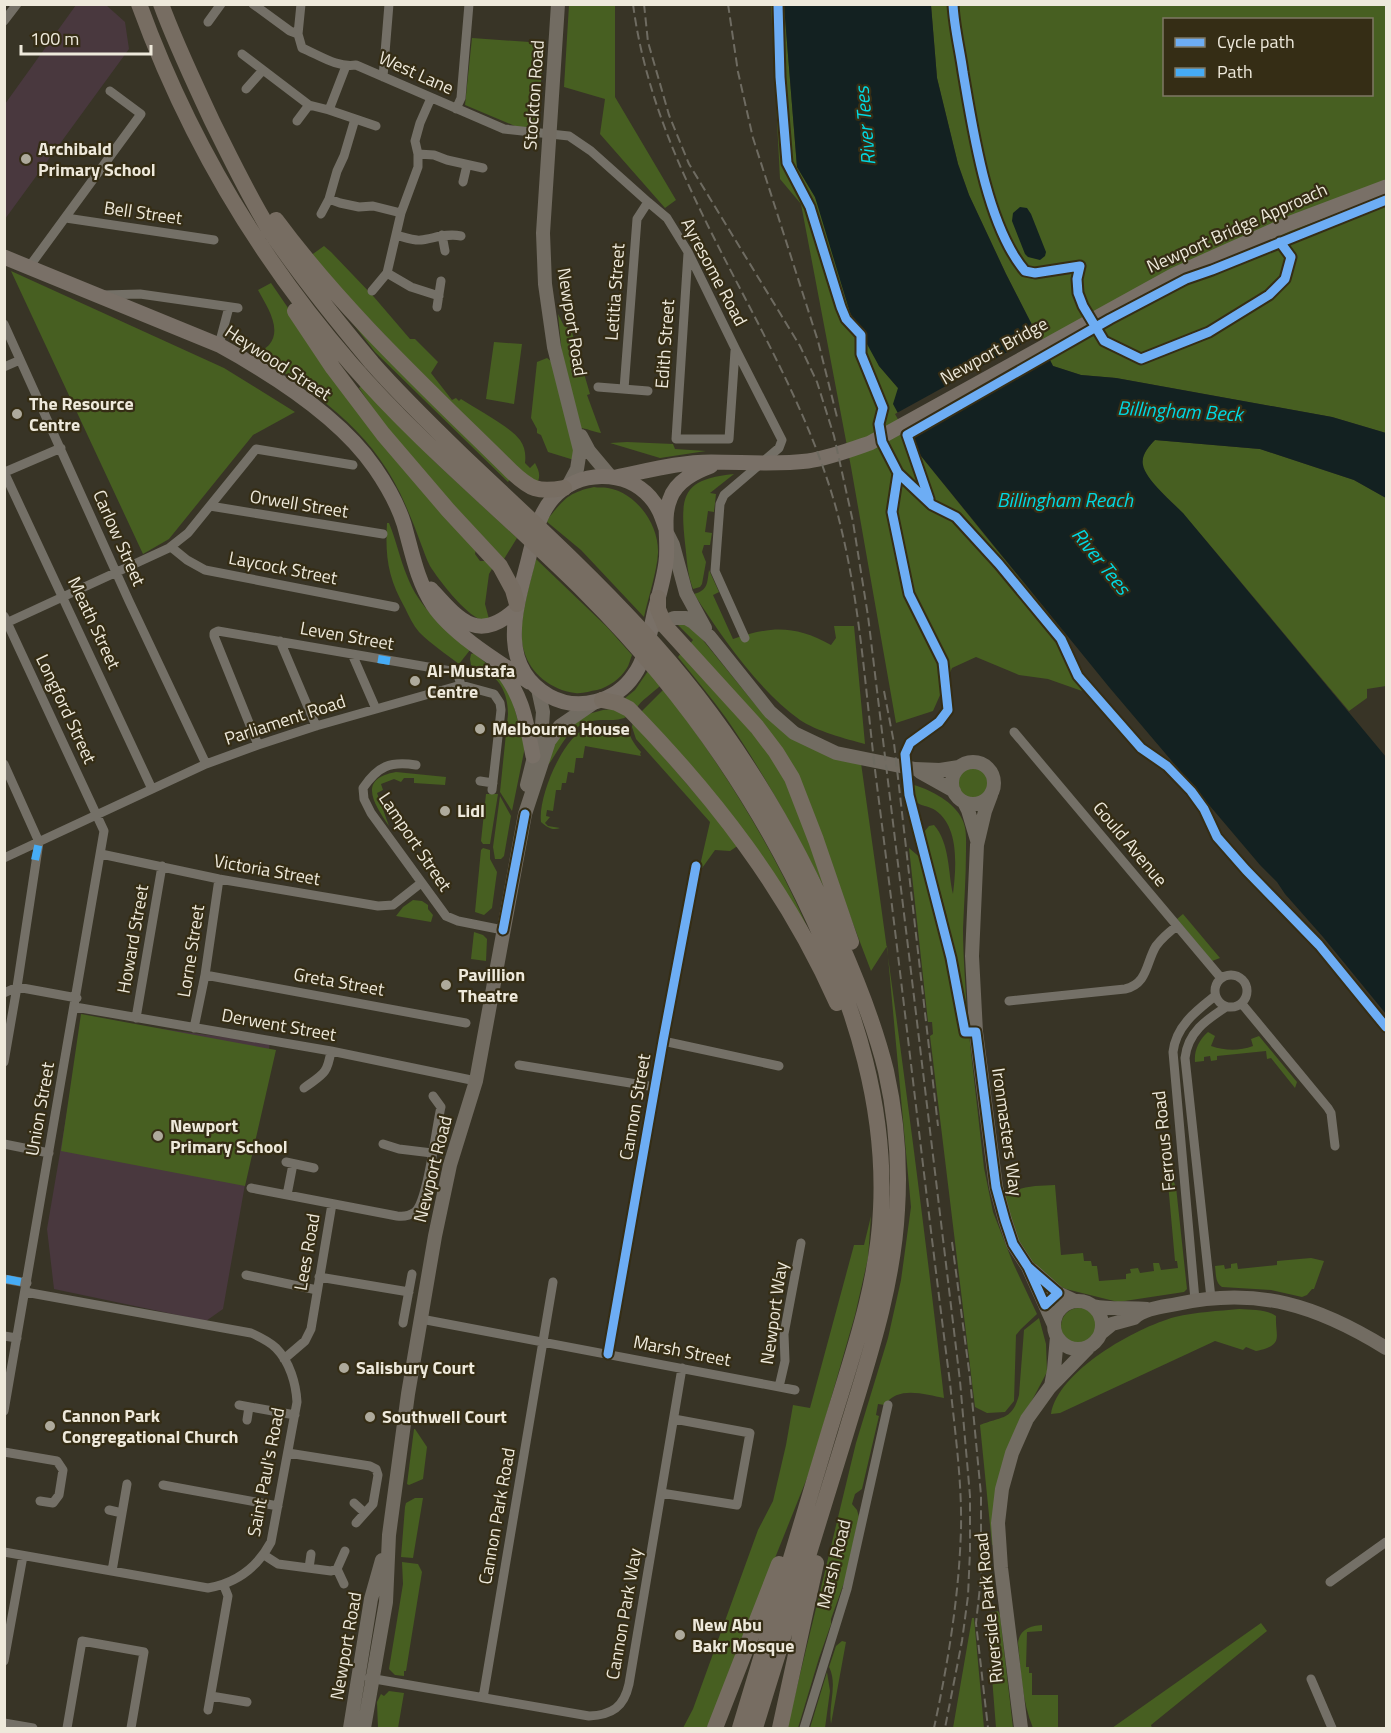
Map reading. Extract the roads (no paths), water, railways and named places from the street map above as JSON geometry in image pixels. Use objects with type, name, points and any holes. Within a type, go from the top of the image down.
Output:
[{"type":"highway","points":[[139,4],[175,94],[212,164],[276,268],[330,339],[380,397],[413,430],[550,539],[644,633],[682,679],[724,746],[748,795],[779,849],[822,938],[858,1031],[878,1116],[882,1178],[879,1237],[868,1303],[831,1454],[755,1728]]},
{"type":"highway","points":[[161,4],[217,131],[266,223],[313,292],[384,376],[486,488]]},
{"type":"highway","points":[[217,131],[287,235],[346,305],[383,343],[524,483],[549,491],[566,487]]},
{"type":"highway","points":[[212,164],[224,198],[333,368],[402,458],[500,566],[513,590],[517,607]]},
{"type":"highway","points":[[658,598],[656,624],[682,646],[757,727],[792,778],[874,1008],[877,1038]]},
{"type":"highway","points":[[598,701],[623,705],[641,722],[714,803],[751,852],[784,901],[828,983],[845,1022],[878,1116]]},
{"type":"highway","points":[[724,746],[759,786],[808,871],[858,982],[887,1076],[896,1139],[898,1177],[896,1230],[883,1307],[831,1454],[740,1728]]},
{"type":"highway","points":[[715,1728],[831,1454]]},
{"type":"highway","points":[[780,1728],[831,1454]]},
{"type":"main road","name":"Newport Bridge Approach","points":[[1106,312],[1174,275],[1236,246],[1386,187]]},
{"type":"main road","name":"Heywood Street","points":[[4,257],[219,345],[297,394],[358,446],[375,468],[403,522],[418,573],[433,605],[441,616],[492,659],[536,687]]},
{"type":"main road","name":"Newport Bridge","points":[[734,463],[810,461],[845,452],[870,442],[1106,312]]},
{"type":"main road","points":[[656,624],[634,675],[616,693],[598,701],[579,704],[561,701],[536,687],[518,660],[514,645],[517,607],[532,543],[542,514],[553,498],[566,487],[586,478],[613,477],[690,463],[734,463]]},
{"type":"main road","points":[[658,598],[666,563],[667,509],[670,496],[677,486],[693,474],[713,465],[734,463]]},
{"type":"main road","points":[[613,477],[634,484],[650,496],[660,511],[667,531]]},
{"type":"main road","name":"Heywood Street","points":[[418,573],[456,615],[471,624],[489,626],[501,621],[517,607]]},
{"type":"main road","points":[[492,659],[506,676],[522,704],[533,756]]},
{"type":"street","points":[[4,21],[17,4]]},
{"type":"street","points":[[208,22],[221,4]]},
{"type":"street","name":"West Lane","points":[[253,4],[290,31],[298,34],[302,48],[346,66],[356,65],[504,129],[550,134]]},
{"type":"street","points":[[298,34],[301,4]]},
{"type":"street","points":[[383,77],[389,4]]},
{"type":"street","points":[[456,109],[461,98],[468,4]]},
{"type":"street","name":"Stockton Road","points":[[546,189],[558,4]]},
{"type":"street","points":[[242,54],[309,105],[376,126]]},
{"type":"street","points":[[329,110],[346,66]]},
{"type":"street","points":[[246,89],[263,70]]},
{"type":"street","points":[[29,267],[141,114],[110,91]]},
{"type":"street","points":[[372,291],[387,273],[401,213],[418,167],[415,141],[431,98]]},
{"type":"street","points":[[297,121],[309,105]]},
{"type":"street","points":[[321,214],[329,199],[355,119]]},
{"type":"street","name":"Ayresome Road","points":[[550,134],[569,136],[591,151],[667,218],[688,252],[782,440],[779,448],[724,495],[720,504],[715,571],[745,638]]},
{"type":"street","points":[[418,154],[434,155],[483,168]]},
{"type":"street","points":[[463,182],[467,165]]},
{"type":"street","name":"Newport Road","points":[[546,189],[543,233],[547,302],[554,347],[580,450],[577,469],[566,487]]},
{"type":"street","points":[[329,199],[359,207],[373,206],[401,213]]},
{"type":"street","name":"Letitia Street","points":[[624,389],[637,219],[648,202]]},
{"type":"street","name":"Bell Street","points":[[66,218],[205,234],[214,240]]},
{"type":"street","points":[[396,235],[421,240],[452,234],[462,236]]},
{"type":"street","points":[[442,235],[445,251]]},
{"type":"street","name":"Edith Street","points":[[688,252],[675,439],[729,439],[735,348]]},
{"type":"street","points":[[387,273],[411,286],[439,296]]},
{"type":"street","points":[[437,307],[441,281]]},
{"type":"street","points":[[99,295],[140,294],[233,307],[219,345]]},
{"type":"street","name":"Carlow Street","points":[[4,324],[206,764]]},
{"type":"street","points":[[4,367],[21,360]]},
{"type":"street","points":[[598,387],[648,391]]},
{"type":"street","name":"Newport Road","points":[[574,424],[589,451],[613,477]]},
{"type":"street","points":[[4,472],[61,448]]},
{"type":"street","points":[[5,621],[64,597],[171,547],[188,533],[256,449],[353,465]]},
{"type":"street","name":"Meath Street","points":[[4,472],[153,789]]},
{"type":"street","name":"Orwell Street","points":[[210,506],[383,534]]},
{"type":"street","points":[[667,531],[686,593],[710,637]]},
{"type":"street","name":"Laycock Street","points":[[171,547],[205,570],[394,607]]},
{"type":"street","points":[[656,624],[674,618],[686,618],[710,637]]},
{"type":"street","name":"Longford Street","points":[[5,621],[97,815]]},
{"type":"street","name":"Leven Street","points":[[258,745],[214,636],[214,633],[218,631],[457,672],[461,685]]},
{"type":"street","name":"Ironmasters Way","points":[[710,637],[770,712],[794,733],[836,753],[915,769],[940,770],[972,762],[987,766],[992,772],[994,788],[977,846],[972,956],[976,1032],[996,1187],[1014,1244],[1028,1267]]},
{"type":"street","points":[[280,641],[316,726]]},
{"type":"street","points":[[352,654],[376,709]]},
{"type":"street","points":[[461,685],[494,694],[500,703],[492,786],[480,781]]},
{"type":"street","name":"Parliament Road","points":[[4,858],[206,764],[316,726],[461,685]]},
{"type":"street","name":"Newport Road","points":[[525,814],[525,794],[542,725],[543,712],[536,687]]},
{"type":"street","name":"Newport Road","points":[[364,1728],[386,1602],[389,1535],[408,1394],[421,1319],[447,1176],[476,1081],[525,814],[549,741],[560,726],[598,701]]},
{"type":"street","name":"Gould Avenue","points":[[1014,732],[1221,978]]},
{"type":"street","points":[[4,764],[39,842],[18,987],[4,1062]]},
{"type":"street","name":"Lamport Street","points":[[416,765],[390,764],[370,777],[363,788],[364,799],[371,813],[446,916],[503,930]]},
{"type":"street","points":[[954,790],[953,779],[959,767]]},
{"type":"street","name":"Ironmasters Way","points":[[915,769],[954,790],[964,802],[973,826],[977,846]]},
{"type":"street","points":[[964,802],[978,803],[991,795]]},
{"type":"street","name":"Union Street","points":[[4,1411],[101,854],[104,831],[97,815]]},
{"type":"street","name":"Victoria Street","points":[[101,854],[219,879],[378,906],[393,905],[421,883]]},
{"type":"street","name":"Howard Street","points":[[136,1018],[162,866]]},
{"type":"street","name":"Cannon Street","points":[[608,1354],[696,866]]},
{"type":"street","name":"Lorne Street","points":[[194,1028],[205,975],[219,879]]},
{"type":"street","points":[[1009,1001],[1135,986],[1143,977],[1157,945],[1177,926]]},
{"type":"street","name":"Greta Street","points":[[205,975],[466,1023]]},
{"type":"street","points":[[1225,976],[1239,976],[1245,982],[1247,993],[1242,1004],[1226,1007],[1219,1003],[1215,996],[1216,985],[1225,976]]},
{"type":"street","points":[[4,993],[18,987]]},
{"type":"street","name":"Derwent Street","points":[[18,987],[136,1018],[331,1051],[476,1081]]},
{"type":"street","name":"Ferrous Road","points":[[1195,1300],[1173,1052],[1176,1038],[1185,1022],[1215,996]]},
{"type":"street","points":[[1242,1004],[1328,1108],[1331,1113],[1335,1146]]},
{"type":"street","name":"Ferrous Road","points":[[1211,1298],[1185,1058],[1187,1044],[1194,1032],[1206,1020],[1226,1007]]},
{"type":"street","points":[[663,1041],[779,1066]]},
{"type":"street","points":[[304,1088],[323,1075],[328,1066],[331,1051]]},
{"type":"street","points":[[519,1065],[655,1088]]},
{"type":"street","name":"Lees Road","points":[[284,1359],[305,1341],[311,1329],[332,1204],[405,1217],[415,1212],[423,1197],[441,1107],[433,1096]]},
{"type":"street","points":[[4,1144],[49,1153]]},
{"type":"street","points":[[383,1144],[432,1154]]},
{"type":"street","points":[[287,1195],[290,1163],[314,1168]]},
{"type":"street","points":[[251,1188],[332,1204]]},
{"type":"street","name":"Newport Way","points":[[779,1387],[786,1361],[784,1334],[801,1244]]},
{"type":"street","points":[[1028,1267],[1058,1293],[1093,1306],[1101,1315],[1101,1333]]},
{"type":"street","name":"Riverside Park Road","points":[[1028,1267],[1056,1331],[1054,1370],[1050,1387]]},
{"type":"street","points":[[403,1323],[412,1274]]},
{"type":"street","points":[[246,1275],[317,1290]]},
{"type":"street","points":[[319,1277],[409,1293]]},
{"type":"street","name":"Saint Paul's Road","points":[[5,1279],[26,1288],[251,1333],[277,1348],[289,1368],[297,1402],[271,1542],[264,1555],[252,1568],[224,1586]]},
{"type":"street","name":"Cannon Park Road","points":[[483,1698],[553,1282]]},
{"type":"street","points":[[1075,1301],[1058,1312],[1056,1331],[1064,1345],[1073,1349],[1088,1348],[1112,1324],[1134,1318],[1149,1309],[1211,1298],[1247,1297],[1291,1304],[1330,1317],[1386,1348]]},
{"type":"street","points":[[1093,1306],[1108,1309],[1149,1309]]},
{"type":"street","name":"Marsh Street","points":[[421,1319],[795,1390]]},
{"type":"street","points":[[4,1336],[17,1338]]},
{"type":"street","name":"Riverside Park Road","points":[[1021,1728],[1001,1568],[998,1523],[1002,1490],[1012,1453],[1027,1419],[1050,1387],[1088,1348]]},
{"type":"street","name":"Cannon Park Way","points":[[358,1676],[589,1716],[604,1715],[617,1708],[627,1693],[629,1684],[682,1368]]},
{"type":"street","points":[[239,1405],[295,1415]]},
{"type":"street","name":"Marsh Road","points":[[804,1728],[847,1589],[888,1405]]},
{"type":"street","points":[[247,1420],[249,1407]]},
{"type":"street","points":[[661,1493],[737,1505],[750,1433],[674,1419]]},
{"type":"street","points":[[4,1452],[57,1461],[63,1470],[59,1495],[53,1503],[40,1501]]},
{"type":"street","points":[[288,1453],[370,1466],[376,1469],[378,1475],[373,1504],[356,1523]]},
{"type":"street","points":[[112,1571],[127,1484]]},
{"type":"street","points":[[163,1485],[278,1506]]},
{"type":"street","points":[[354,1503],[365,1513]]},
{"type":"street","points":[[109,1510],[122,1513]]},
{"type":"street","name":"Newport Road","points":[[350,1728],[371,1599],[389,1535]]},
{"type":"street","points":[[1330,1582],[1386,1542]]},
{"type":"street","points":[[264,1555],[278,1564],[331,1571],[337,1569],[345,1551]]},
{"type":"street","points":[[4,1552],[208,1588],[224,1586],[228,1596],[208,1710]]},
{"type":"street","points":[[309,1568],[311,1554]]},
{"type":"street","points":[[4,1660],[23,1556]]},
{"type":"street","points":[[337,1569],[344,1584]]},
{"type":"street","points":[[67,1728],[82,1641],[144,1652],[131,1728]]},
{"type":"street","points":[[1311,1679],[1332,1728]]},
{"type":"street","points":[[211,1696],[247,1702]]},
{"type":"street","points":[[4,1723],[32,1728]]},
{"type":"water","points":[[784,5],[931,5],[937,78],[958,164],[969,195],[1006,274],[1053,366],[1081,375],[1116,378],[1332,417],[1386,433],[1386,498],[1354,480],[1260,449],[1155,440],[1146,451],[1143,465],[1154,484],[1183,513],[1386,757],[1386,1014],[1277,882],[1109,687],[921,456],[893,404],[898,388],[879,366],[850,313],[815,197],[797,167]]},
{"type":"water","points":[[1020,207],[1027,208],[1031,214],[1046,252],[1040,260],[1025,254],[1012,221],[1013,213]]},
{"type":"railway","points":[[633,4],[647,72],[668,136],[695,199],[787,381],[814,444],[836,508],[851,575],[950,1383],[959,1475],[961,1529],[958,1580],[948,1654],[934,1728]]},
{"type":"railway","points":[[644,4],[648,42],[669,115],[689,164],[800,346],[817,382],[834,436],[853,522],[868,616],[909,955],[960,1381],[970,1496],[968,1596],[962,1641],[945,1728]]},
{"type":"railway","points":[[728,4],[738,72],[753,138],[818,341],[838,421]]},
{"type":"railway","points":[[884,691],[894,743],[938,1126]]},
{"type":"railway","points":[[952,1242],[970,1378],[981,1495],[981,1578],[976,1623],[988,1728]]},
{"type":"place","name":"Archibald Primary School","points":[[26,159]]},
{"type":"place","name":"The Resource Centre","points":[[17,414]]},
{"type":"place","name":"Al-Mustafa Centre","points":[[415,681]]},
{"type":"place","name":"Melbourne House","points":[[480,729]]},
{"type":"place","name":"Lidl","points":[[445,811]]},
{"type":"place","name":"Pavillion Theatre","points":[[446,985]]},
{"type":"place","name":"Newport Primary School","points":[[158,1136]]},
{"type":"place","name":"Salisbury Court","points":[[344,1368]]},
{"type":"place","name":"Southwell Court","points":[[370,1417]]},
{"type":"place","name":"Cannon Park Congregational Church","points":[[50,1426]]},
{"type":"place","name":"New Abu Bakr Mosque","points":[[680,1635]]},
{"type":"water label","name":"River Tees","points":[[865,126]]},
{"type":"water label","name":"Billingham Beck","points":[[1180,411]]},
{"type":"water label","name":"Billingham Reach","points":[[1065,500]]},
{"type":"water label","name":"River Tees","points":[[1101,561]]}]
